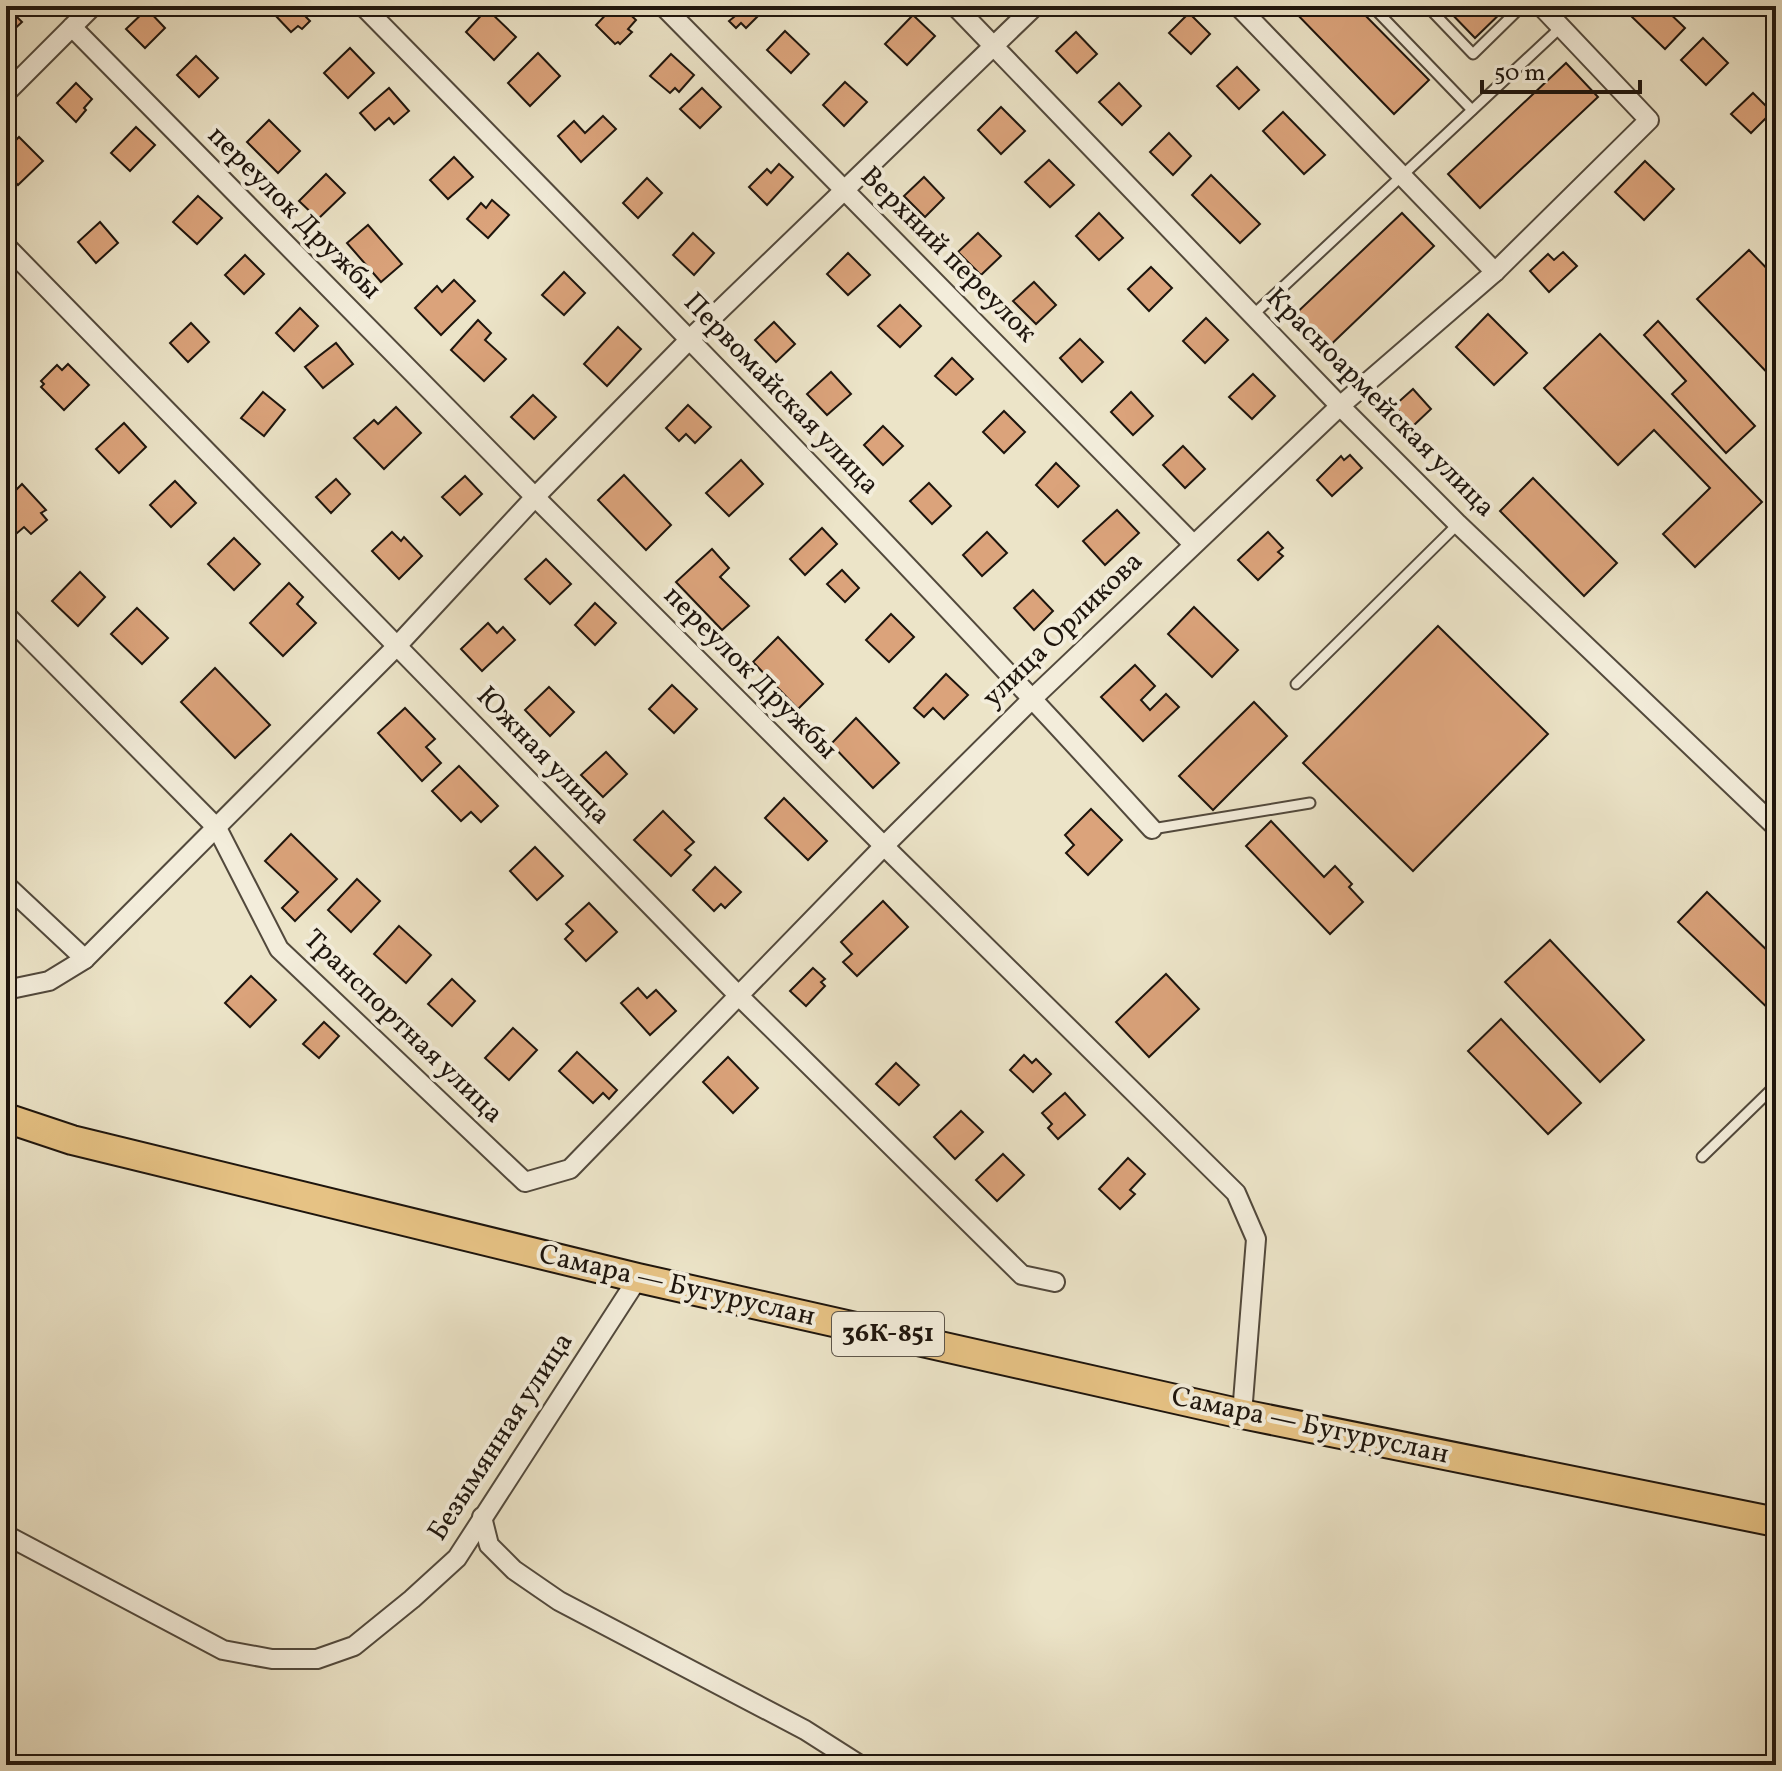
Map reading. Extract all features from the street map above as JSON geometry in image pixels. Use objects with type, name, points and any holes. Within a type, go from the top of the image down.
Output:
[{"type":"main road","name":"Самара — Бугуруслан","points":[[6,1118],[72,1140],[638,1278],[1242,1414],[1776,1522]]},
{"type":"street","points":[[6,93],[93,6]]},
{"type":"street","name":"Первомайская улица","points":[[363,6],[690,339],[1033,698],[1152,829]]},
{"type":"street","name":"Верхний переулок","points":[[663,6],[1193,544]]},
{"type":"street","name":"Красноармейская улица","points":[[955,6],[1340,406],[1458,524],[1776,827]]},
{"type":"street","points":[[6,990],[49,981],[85,959],[397,646],[535,497],[690,339],[1035,6]]},
{"type":"street","points":[[1238,6],[1495,272]]},
{"type":"street","points":[[1541,6],[1561,27]]},
{"type":"street","name":"переулок Дружбы","points":[[72,27],[535,497],[1236,1193],[1256,1239],[1242,1414]]},
{"type":"street","name":"улица Орликова","points":[[525,1182],[570,1169],[884,846],[1033,698],[1340,406],[1495,272],[1649,120],[1561,27]]},
{"type":"street","name":"Южная улица","points":[[6,246],[738,995],[1022,1275],[1055,1282]]},
{"type":"street","name":"Транспортная улица","points":[[6,615],[217,828],[279,949],[525,1182]]},
{"type":"street","points":[[6,885],[85,959]]},
{"type":"street","name":"Безымянная улица","points":[[6,1535],[223,1650],[272,1659],[317,1659],[354,1646],[457,1558],[638,1278]]},
{"type":"street","points":[[482,1517],[489,1545],[514,1570],[559,1601],[805,1730],[860,1765]]},
{"type":"lane","points":[[1372,6],[1472,110]]},
{"type":"lane","points":[[1427,6],[1473,54],[1522,6]]},
{"type":"lane","points":[[1253,315],[1561,27]]},
{"type":"lane","points":[[1296,684],[1458,524]]},
{"type":"lane","points":[[1152,829],[1310,803]]},
{"type":"lane","points":[[1702,1157],[1776,1085]]},
{"type":"building","points":[[6,6],[22,22],[6,37]]},
{"type":"building","points":[[282,6],[308,6],[312,9],[305,16],[310,21],[302,29],[298,26],[291,32],[274,14]]},
{"type":"building","points":[[614,6],[621,6],[636,20],[628,29],[632,32],[620,44],[615,44],[596,25]]},
{"type":"building","points":[[723,6],[762,6],[765,9],[746,28],[741,23],[736,28],[729,21],[734,17]]},
{"type":"building","points":[[1289,6],[1356,6],[1429,80],[1394,114]]},
{"type":"building","points":[[1444,6],[1508,6],[1475,38]]},
{"type":"building","points":[[1637,6],[1662,6],[1685,28],[1665,49],[1629,14]]},
{"type":"building","points":[[147,9],[165,28],[145,48],[126,29]]},
{"type":"building","points":[[487,9],[516,37],[494,60],[466,32]]},
{"type":"building","points":[[1189,13],[1210,34],[1191,54],[1169,33]]},
{"type":"building","points":[[913,15],[935,36],[907,65],[885,44]]},
{"type":"building","points":[[785,31],[809,54],[791,73],[767,50]]},
{"type":"building","points":[[1076,32],[1097,54],[1077,73],[1056,51]]},
{"type":"building","points":[[1703,38],[1728,63],[1706,85],[1681,60]]},
{"type":"building","points":[[350,48],[374,73],[348,98],[324,73]]},
{"type":"building","points":[[538,53],[560,76],[530,106],[508,83]]},
{"type":"building","points":[[671,54],[694,75],[679,92],[675,88],[670,93],[650,76]]},
{"type":"building","points":[[196,56],[218,78],[199,97],[177,75]]},
{"type":"building","points":[[1566,63],[1598,97],[1480,208],[1448,174]]},
{"type":"building","points":[[1237,67],[1259,90],[1239,109],[1217,86]]},
{"type":"building","points":[[845,82],[867,102],[844,126],[823,105]]},
{"type":"building","points":[[76,83],[92,99],[76,122],[57,103]]},
{"type":"building","points":[[1119,83],[1141,106],[1122,125],[1099,102]]},
{"type":"building","points":[[389,88],[409,111],[394,124],[389,118],[375,130],[360,113]]},
{"type":"building","points":[[702,88],[721,107],[700,128],[680,109]]},
{"type":"building","points":[[1753,93],[1772,112],[1751,133],[1731,114]]},
{"type":"building","points":[[1001,107],[1025,131],[1001,154],[978,130]]},
{"type":"building","points":[[1283,112],[1325,155],[1304,174],[1263,131]]},
{"type":"building","points":[[603,116],[616,129],[581,162],[558,136],[574,121],[585,133]]},
{"type":"building","points":[[269,120],[300,151],[278,173],[247,142]]},
{"type":"building","points":[[136,127],[155,145],[130,171],[111,153]]},
{"type":"building","points":[[1169,133],[1191,156],[1173,175],[1150,152]]},
{"type":"building","points":[[19,137],[43,161],[18,185],[6,173],[6,150]]},
{"type":"building","points":[[454,157],[473,177],[448,199],[430,180]]},
{"type":"building","points":[[1049,160],[1074,185],[1050,207],[1025,182]]},
{"type":"building","points":[[1645,161],[1674,189],[1644,220],[1615,192]]},
{"type":"building","points":[[779,164],[793,177],[767,205],[749,187],[767,169],[771,173]]},
{"type":"building","points":[[326,174],[345,193],[318,219],[299,201]]},
{"type":"building","points":[[1211,175],[1260,224],[1240,243],[1192,195]]},
{"type":"building","points":[[924,177],[944,198],[925,217],[904,196]]},
{"type":"building","points":[[647,178],[662,193],[638,218],[623,203]]},
{"type":"building","points":[[198,196],[222,218],[197,244],[173,222]]},
{"type":"building","points":[[492,200],[509,215],[488,238],[467,219],[481,203],[486,208]]},
{"type":"building","points":[[1099,213],[1123,238],[1099,260],[1076,236]]},
{"type":"building","points":[[1402,213],[1434,246],[1321,354],[1289,320]]},
{"type":"building","points":[[100,222],[118,243],[96,263],[78,242]]},
{"type":"building","points":[[368,225],[402,264],[381,282],[347,243]]},
{"type":"building","points":[[693,233],[714,253],[694,275],[673,255]]},
{"type":"building","points":[[978,233],[1001,256],[981,275],[958,252]]},
{"type":"building","points":[[1749,250],[1776,278],[1776,382],[1697,299]]},
{"type":"building","points":[[1563,252],[1577,266],[1549,292],[1530,271],[1548,254],[1554,260]]},
{"type":"building","points":[[848,253],[870,275],[848,295],[827,274]]},
{"type":"building","points":[[245,255],[264,274],[244,294],[225,275]]},
{"type":"building","points":[[1151,267],[1172,288],[1149,311],[1128,289]]},
{"type":"building","points":[[564,272],[585,293],[564,315],[542,295]]},
{"type":"building","points":[[454,280],[475,301],[441,335],[415,308],[437,286],[442,292]]},
{"type":"building","points":[[1034,282],[1056,305],[1036,324],[1013,301]]},
{"type":"building","points":[[900,305],[921,326],[900,347],[878,326]]},
{"type":"building","points":[[300,308],[318,326],[294,351],[276,333]]},
{"type":"building","points":[[1488,314],[1527,353],[1494,385],[1456,347]]},
{"type":"building","points":[[1206,318],[1228,340],[1205,363],[1183,341]]},
{"type":"building","points":[[478,320],[491,333],[485,340],[506,359],[484,381],[451,350]]},
{"type":"building","points":[[1658,321],[1755,426],[1726,453],[1672,394],[1686,381],[1644,335]]},
{"type":"building","points":[[774,322],[795,344],[776,362],[755,340]]},
{"type":"building","points":[[191,323],[209,342],[188,362],[170,343]]},
{"type":"building","points":[[618,327],[641,349],[607,386],[584,364]]},
{"type":"building","points":[[1600,334],[1762,502],[1695,567],[1663,534],[1710,488],[1654,430],[1618,465],[1544,388]]},
{"type":"building","points":[[1080,339],[1103,362],[1082,382],[1060,358]]},
{"type":"building","points":[[336,343],[353,364],[323,388],[305,367]]},
{"type":"building","points":[[952,358],[973,379],[956,395],[935,376]]},
{"type":"building","points":[[68,364],[89,385],[64,410],[41,387],[44,384],[41,381],[57,365],[62,370]]},
{"type":"building","points":[[831,372],[851,394],[827,415],[807,394]]},
{"type":"building","points":[[1253,374],[1275,396],[1252,419],[1229,397]]},
{"type":"building","points":[[1413,389],[1431,409],[1413,426],[1394,406]]},
{"type":"building","points":[[263,392],[285,410],[264,436],[241,418]]},
{"type":"building","points":[[1131,392],[1153,416],[1133,435],[1111,412]]},
{"type":"building","points":[[533,395],[556,417],[534,439],[511,417]]},
{"type":"building","points":[[688,405],[711,427],[695,443],[686,434],[679,441],[666,428]]},
{"type":"building","points":[[396,407],[421,433],[384,469],[354,438],[374,420],[378,424]]},
{"type":"building","points":[[1004,411],[1025,432],[1004,453],[983,432]]},
{"type":"building","points":[[124,423],[146,447],[119,473],[96,449]]},
{"type":"building","points":[[883,426],[903,446],[883,465],[864,445]]},
{"type":"building","points":[[1183,446],[1205,469],[1185,488],[1163,465]]},
{"type":"building","points":[[1350,455],[1362,468],[1332,496],[1317,480],[1341,456],[1344,460]]},
{"type":"building","points":[[741,460],[763,484],[729,516],[706,493]]},
{"type":"building","points":[[1056,463],[1079,486],[1058,507],[1036,485]]},
{"type":"building","points":[[624,475],[671,525],[646,550],[598,500]]},
{"type":"building","points":[[465,476],[482,494],[460,515],[442,497]]},
{"type":"building","points":[[1533,478],[1617,563],[1584,596],[1500,511]]},
{"type":"building","points":[[336,479],[350,494],[331,513],[316,497]]},
{"type":"building","points":[[175,481],[196,503],[171,527],[150,505]]},
{"type":"building","points":[[929,483],[951,506],[932,524],[910,501]]},
{"type":"building","points":[[22,484],[46,510],[41,513],[47,520],[31,534],[24,527],[16,534],[6,524],[6,500]]},
{"type":"building","points":[[1117,510],[1139,533],[1105,565],[1083,541]]},
{"type":"building","points":[[822,528],[837,544],[805,575],[790,559]]},
{"type":"building","points":[[392,532],[401,541],[404,537],[422,556],[399,579],[372,551]]},
{"type":"building","points":[[987,532],[1007,553],[982,576],[963,555]]},
{"type":"building","points":[[1268,532],[1283,548],[1278,552],[1283,556],[1258,580],[1238,560]]},
{"type":"building","points":[[234,538],[260,564],[234,590],[208,564]]},
{"type":"building","points":[[712,549],[729,568],[720,577],[749,606],[722,630],[676,582]]},
{"type":"building","points":[[546,559],[571,584],[550,604],[525,579]]},
{"type":"building","points":[[842,570],[859,588],[845,602],[827,584]]},
{"type":"building","points":[[80,572],[105,597],[78,626],[52,601]]},
{"type":"building","points":[[289,583],[303,597],[297,604],[316,623],[283,656],[250,623]]},
{"type":"building","points":[[1033,590],[1053,611],[1034,630],[1014,608]]},
{"type":"building","points":[[595,603],[616,623],[595,645],[575,625]]},
{"type":"building","points":[[1194,607],[1238,650],[1212,677],[1168,634]]},
{"type":"building","points":[[137,608],[168,638],[142,664],[111,634]]},
{"type":"building","points":[[891,614],[914,637],[889,662],[866,640]]},
{"type":"building","points":[[488,623],[497,633],[503,627],[515,640],[482,671],[461,649]]},
{"type":"building","points":[[1438,626],[1548,734],[1413,871],[1303,763]]},
{"type":"building","points":[[778,637],[823,684],[798,709],[753,662]]},
{"type":"building","points":[[1135,665],[1155,686],[1141,700],[1150,710],[1166,694],[1179,707],[1143,741],[1101,697]]},
{"type":"building","points":[[215,668],[270,725],[235,758],[181,702]]},
{"type":"building","points":[[946,674],[968,695],[944,719],[933,708],[924,717],[914,708]]},
{"type":"building","points":[[672,685],[697,709],[674,733],[649,709]]},
{"type":"building","points":[[549,687],[574,712],[550,736],[525,710]]},
{"type":"building","points":[[1254,702],[1287,736],[1213,810],[1179,776]]},
{"type":"building","points":[[405,708],[435,739],[426,747],[441,763],[422,781],[378,733]]},
{"type":"building","points":[[856,718],[899,763],[873,788],[831,744]]},
{"type":"building","points":[[606,752],[627,774],[603,797],[581,775]]},
{"type":"building","points":[[459,766],[498,806],[481,822],[471,812],[461,821],[432,791]]},
{"type":"building","points":[[784,798],[827,841],[808,860],[765,818]]},
{"type":"building","points":[[1091,809],[1122,840],[1088,875],[1066,853],[1074,845],[1065,835]]},
{"type":"building","points":[[663,811],[694,842],[685,850],[691,855],[671,876],[634,840]]},
{"type":"building","points":[[1271,821],[1324,877],[1335,866],[1363,902],[1330,934],[1246,846]]},
{"type":"building","points":[[291,834],[337,879],[295,921],[282,908],[298,892],[265,861]]},
{"type":"building","points":[[535,847],[563,876],[537,900],[510,871]]},
{"type":"building","points":[[715,867],[741,892],[725,908],[721,904],[714,911],[693,890]]},
{"type":"building","points":[[357,879],[380,901],[351,932],[328,910]]},
{"type":"building","points":[[1707,892],[1776,959],[1776,1016],[1678,922]]},
{"type":"building","points":[[883,901],[908,927],[857,976],[843,962],[852,954],[841,942]]},
{"type":"building","points":[[589,903],[617,932],[586,961],[565,939],[573,931],[566,924]]},
{"type":"building","points":[[399,926],[431,955],[406,983],[374,954]]},
{"type":"building","points":[[1550,940],[1644,1040],[1600,1082],[1505,982]]},
{"type":"building","points":[[813,968],[825,979],[821,982],[825,986],[806,1006],[790,991]]},
{"type":"building","points":[[1166,974],[1199,1009],[1149,1057],[1116,1022]]},
{"type":"building","points":[[251,976],[276,1000],[250,1027],[225,1003]]},
{"type":"building","points":[[452,979],[475,1001],[452,1026],[428,1004]]},
{"type":"building","points":[[638,988],[647,998],[656,990],[676,1011],[650,1035],[621,1003]]},
{"type":"building","points":[[1501,1019],[1581,1103],[1548,1134],[1468,1051]]},
{"type":"building","points":[[324,1022],[339,1036],[319,1058],[303,1044]]},
{"type":"building","points":[[513,1028],[537,1050],[509,1080],[485,1058]]},
{"type":"building","points":[[577,1052],[617,1090],[609,1099],[603,1093],[593,1103],[559,1071]]},
{"type":"building","points":[[1024,1055],[1032,1063],[1036,1059],[1051,1074],[1033,1092],[1010,1070]]},
{"type":"building","points":[[728,1057],[758,1088],[733,1113],[703,1082]]},
{"type":"building","points":[[896,1063],[919,1085],[899,1105],[876,1084]]},
{"type":"building","points":[[1065,1093],[1085,1115],[1058,1139],[1048,1128],[1052,1124],[1042,1113]]},
{"type":"building","points":[[961,1111],[983,1132],[955,1159],[934,1137]]},
{"type":"building","points":[[1003,1154],[1024,1175],[997,1201],[976,1180]]},
{"type":"building","points":[[1128,1158],[1145,1174],[1130,1190],[1135,1194],[1120,1209],[1099,1189]]}]
